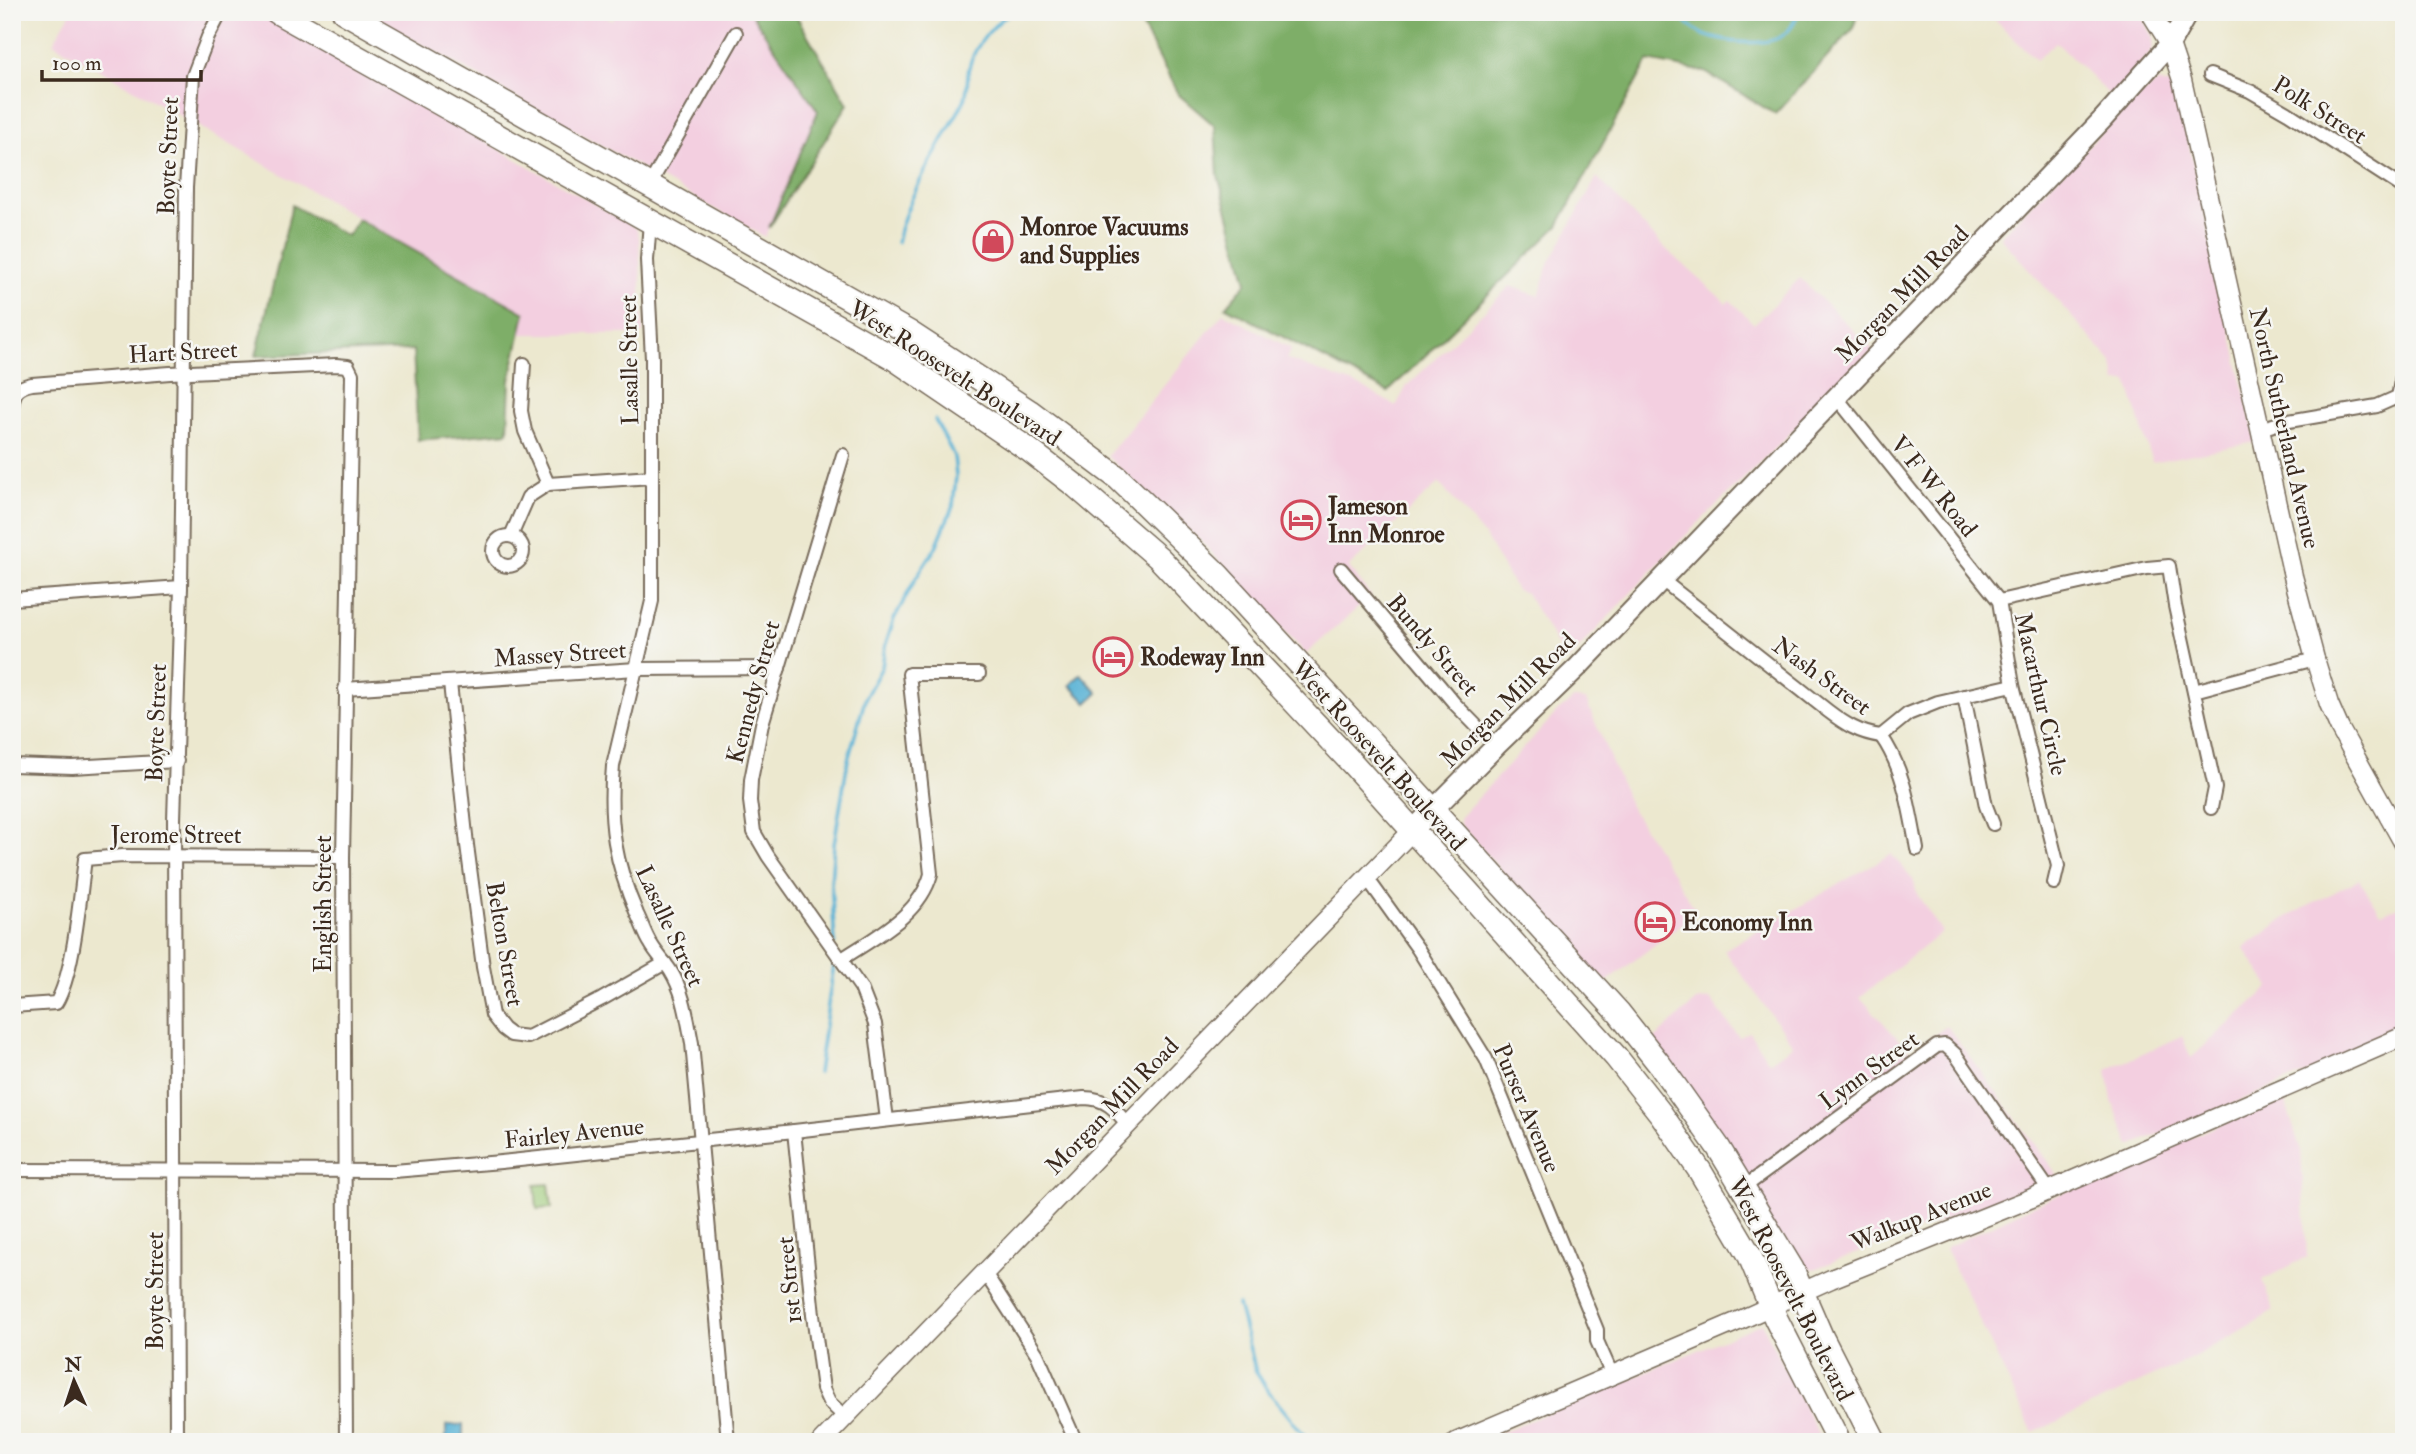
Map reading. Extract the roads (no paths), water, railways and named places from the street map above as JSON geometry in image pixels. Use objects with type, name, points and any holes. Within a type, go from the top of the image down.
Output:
[{"type":"highway","name":"West Roosevelt Boulevard","points":[[277,12],[892,357],[1029,450],[1077,487],[1159,558],[1288,692],[1616,1057],[1661,1114],[1700,1171],[1749,1254],[1770,1306],[1839,1442]]},
{"type":"highway","name":"West Roosevelt Boulevard","points":[[344,12],[650,184],[926,344],[1029,411],[1118,478],[1218,575],[1619,1013],[1660,1065],[1718,1147],[1792,1269],[1822,1338],[1875,1442]]},
{"type":"highway","points":[[650,222],[653,214],[666,214],[756,261],[803,282],[846,296]]},
{"type":"highway","points":[[729,266],[764,276],[797,290],[907,350],[914,350],[926,344]]},
{"type":"main road","name":"Morgan Mill Road","points":[[1412,831],[1578,667],[2102,120],[2169,44],[2188,12]]},
{"type":"street","name":"Boyte Street","points":[[176,1442],[174,856],[181,587],[186,188],[190,93],[198,60],[221,12]]},
{"type":"street","name":"North Sutherland Avenue","points":[[2150,12],[2169,44],[2182,80],[2293,576],[2315,659],[2340,729],[2404,844]]},
{"type":"street","points":[[650,184],[736,33]]},
{"type":"street","name":"Polk Street","points":[[2210,75],[2250,91],[2288,113],[2404,188]]},
{"type":"street","name":"Lasalle Street","points":[[650,222],[647,260],[652,359],[652,601],[613,766],[613,834],[618,865],[626,888],[650,943],[679,988],[686,1009],[692,1043],[728,1441]]},
{"type":"street","points":[[524,364],[521,411],[525,432],[548,484]]},
{"type":"street","points":[[2260,429],[2283,422],[2402,400],[2404,365]]},
{"type":"street","name":"Hart Street","points":[[12,406],[14,393],[20,386],[184,373],[348,366]]},
{"type":"street","name":"English Street","points":[[346,1442],[343,857],[352,453],[352,374],[348,366]]},
{"type":"street","name":"V F W Road","points":[[1837,398],[1999,601]]},
{"type":"street","name":"Kennedy Street","points":[[843,455],[762,724],[751,780],[750,801],[754,832],[774,865],[861,988],[872,1013],[887,1120]]},
{"type":"street","points":[[511,536],[527,497],[548,484],[652,477]]},
{"type":"street","name":"Macarthur Circle","points":[[2054,883],[2058,866],[2013,685],[1999,601],[2147,568],[2169,566],[2215,788],[2211,808]]},
{"type":"street","name":"Bundy Street","points":[[1341,569],[1455,704],[1496,746]]},
{"type":"street","name":"Nash Street","points":[[1662,580],[1850,728],[1881,736],[1908,714],[1938,702],[2013,685]]},
{"type":"street","points":[[12,599],[181,587]]},
{"type":"street","points":[[2194,691],[2315,659]]},
{"type":"street","name":"Massey Street","points":[[345,689],[636,669],[779,668]]},
{"type":"street","points":[[842,959],[910,910],[928,888],[931,874],[929,842],[909,674],[979,674]]},
{"type":"street","name":"Belton Street","points":[[450,683],[467,845],[492,1015],[511,1035],[528,1037],[665,963]]},
{"type":"street","points":[[1964,696],[1986,806],[1993,824]]},
{"type":"street","points":[[1881,736],[1889,748],[1908,801],[1917,849]]},
{"type":"street","points":[[12,765],[72,767],[177,761]]},
{"type":"street","name":"Morgan Mill Road","points":[[821,1442],[1412,831]]},
{"type":"street","name":"Jerome Street","points":[[12,1006],[56,1003],[67,974],[85,859],[174,856],[343,857]]},
{"type":"street","name":"Purser Avenue","points":[[1367,878],[1419,949],[1486,1059],[1597,1330],[1598,1341],[1612,1375]]},
{"type":"street","name":"Walkup Avenue","points":[[1456,1442],[2404,1036]]},
{"type":"street","name":"Lynn Street","points":[[1742,1188],[1937,1046],[1944,1045],[1956,1055],[2049,1190]]},
{"type":"street","name":"Fairley Avenue","points":[[12,1170],[394,1171],[1096,1098],[1114,1108],[1128,1125]]},
{"type":"street","name":"1st Street","points":[[794,1131],[823,1389],[829,1402],[845,1417]]},
{"type":"street","points":[[985,1273],[1037,1354],[1076,1442]]},
{"type":"water","points":[[1081,674],[1098,693],[1087,703],[1070,685]]},
{"type":"water","points":[[446,1425],[463,1425],[463,1442],[446,1442]]},
{"type":"waterway","points":[[12,18],[18,12]]},
{"type":"waterway","points":[[897,242],[916,189],[964,101],[969,69],[976,49],[986,35],[1011,12]]},
{"type":"waterway","points":[[1674,12],[1709,37],[1746,43],[1781,37],[1790,29],[1799,12]]},
{"type":"waterway","points":[[835,943],[831,882],[834,844],[848,760],[866,696],[882,667],[894,619],[936,547],[953,506],[956,476],[954,456],[935,420]]},
{"type":"waterway","points":[[818,1073],[835,957]]},
{"type":"waterway","points":[[1238,1305],[1256,1372],[1310,1442]]},
{"type":"place","name":"Monroe Vacuums and Supplies","points":[[993,241]]},
{"type":"place","name":"Jameson Inn Monroe","points":[[1301,520]]},
{"type":"place","name":"Rodeway Inn","points":[[1113,657]]},
{"type":"place","name":"Economy Inn","points":[[1655,922]]}]
